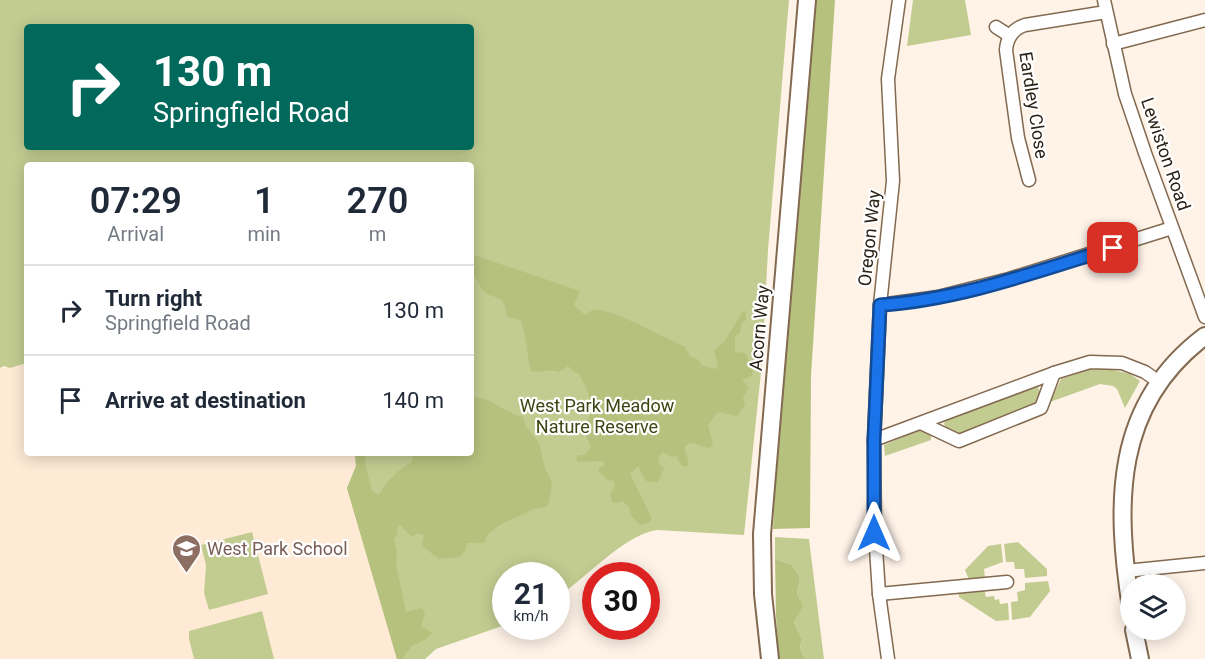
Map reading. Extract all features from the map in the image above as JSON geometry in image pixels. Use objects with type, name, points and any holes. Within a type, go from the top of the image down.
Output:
[{"type":"street","name":"Acorn Way","points":[[770,659],[764,594],[762,534],[807,0]]},
{"type":"street","name":"Oregon Way","points":[[888,659],[874,533],[874,440],[880,305],[893,181],[888,79],[899,0]]},
{"type":"street","name":"Eardley Close","points":[[1029,180],[1018,138],[1006,50],[1010,36],[1016,29],[1025,25],[1105,6]]},
{"type":"street","name":"Lewiston Road","points":[[1105,6],[1125,94],[1205,317]]},
{"type":"street","points":[[1113,44],[1205,20]]},
{"type":"street","name":"Eardley Close","points":[[996,27],[1010,36]]},
{"type":"street","points":[[880,305],[938,297],[1009,279],[1173,228]]},
{"type":"street","points":[[1126,574],[1124,499],[1129,449],[1141,411],[1175,362],[1205,336]]},
{"type":"street","points":[[874,440],[923,424],[1054,373],[1090,362],[1112,361],[1130,365],[1159,382]]},
{"type":"street","points":[[923,424],[959,441],[1041,408],[1054,373]]},
{"type":"street","points":[[1126,571],[1205,563]]},
{"type":"street","points":[[879,594],[1007,582]]},
{"type":"street","points":[[1136,640],[1140,659]]},
{"type":"shaded area","name":"West Park School","points":[[24,364],[24,456],[355,456],[356,465],[347,488],[397,659],[0,659],[0,368]]},
{"type":"green space","name":"West Park Meadow Nature Reserve","points":[[0,0],[789,0],[768,250],[762,363],[744,535],[657,530],[631,540],[601,562],[582,562],[582,578],[570,588],[570,562],[492,562],[492,630],[436,649],[425,659],[397,659],[347,488],[356,466],[355,456],[474,456],[474,162],[24,162],[24,364],[10,368],[4,366],[0,368]]},
{"type":"green space","points":[[816,0],[835,0],[811,376],[810,528],[773,529],[778,436]]},
{"type":"green space","points":[[913,0],[965,0],[971,35],[907,46]]},
{"type":"green space","name":"West Park Meadow Nature Reserve","points":[[474,255],[580,291],[574,305],[585,315],[593,310],[601,310],[624,318],[684,346],[690,356],[699,360],[701,365],[715,369],[718,366],[714,350],[725,341],[742,312],[746,311],[746,320],[741,324],[740,333],[735,336],[735,352],[745,353],[753,369],[752,376],[742,380],[749,388],[743,397],[745,405],[737,416],[718,412],[708,425],[713,444],[710,448],[689,443],[685,447],[688,465],[685,467],[681,465],[676,456],[671,457],[663,452],[658,463],[664,468],[658,482],[646,481],[638,466],[630,474],[652,519],[648,523],[640,525],[632,517],[629,507],[622,501],[612,502],[610,493],[613,491],[614,483],[599,472],[599,467],[605,466],[603,461],[578,462],[576,458],[578,455],[585,455],[591,447],[583,429],[591,408],[579,374],[568,366],[559,372],[531,371],[520,320],[507,317],[501,300],[487,294],[475,277]]},
{"type":"green space","points":[[1106,368],[1130,374],[1140,381],[1125,408],[1117,389],[1100,384],[1050,402],[1061,379],[1091,369]]},
{"type":"green space","points":[[1038,387],[1041,394],[1038,403],[961,436],[950,432],[945,426],[944,423],[947,420]]},
{"type":"green space","points":[[474,397],[479,398],[523,417],[526,426],[539,443],[545,468],[552,483],[549,503],[546,507],[534,509],[500,525],[487,535],[484,543],[467,543],[460,557],[439,559],[422,546],[424,535],[418,533],[412,537],[400,525],[398,526],[397,536],[394,538],[397,552],[396,565],[406,612],[422,608],[425,614],[421,626],[432,633],[412,646],[402,659],[397,659],[347,488],[356,466],[355,456],[366,456],[365,463],[372,491],[379,495],[392,477],[412,462],[413,456],[474,456]]},
{"type":"green space","points":[[920,430],[931,434],[931,440],[885,456],[884,445]]},
{"type":"green space","points":[[252,532],[268,594],[209,610],[204,593],[206,565],[201,545]]},
{"type":"green space","points":[[775,537],[809,539],[824,659],[805,659],[800,648],[802,639],[794,622],[802,606],[797,594],[800,577],[792,565],[775,559]]},
{"type":"green space","points":[[1018,542],[1047,569],[1047,576],[1025,578],[1024,569],[1015,569],[1014,562],[1006,562],[1004,544]]},
{"type":"green space","points":[[1001,544],[1003,562],[984,569],[985,578],[969,580],[965,570],[988,546]]},
{"type":"green space","points":[[775,559],[792,565],[800,577],[797,594],[803,606],[794,622],[802,639],[800,648],[805,659],[779,659]]},
{"type":"green space","points":[[1048,581],[1050,591],[1030,617],[1012,620],[1011,602],[1018,601],[1017,592],[1025,590],[1025,583]]},
{"type":"green space","points":[[984,588],[986,597],[994,596],[995,600],[999,599],[1000,604],[1008,603],[1009,620],[996,621],[959,597],[958,591]]},
{"type":"green space","points":[[262,611],[274,659],[194,659],[189,631]]},
{"type":"place","name":"West Park School","points":[[186,574]]},
{"type":"route","points":[[874,533],[874,440],[880,305],[919,301],[975,288],[1113,248]]}]
